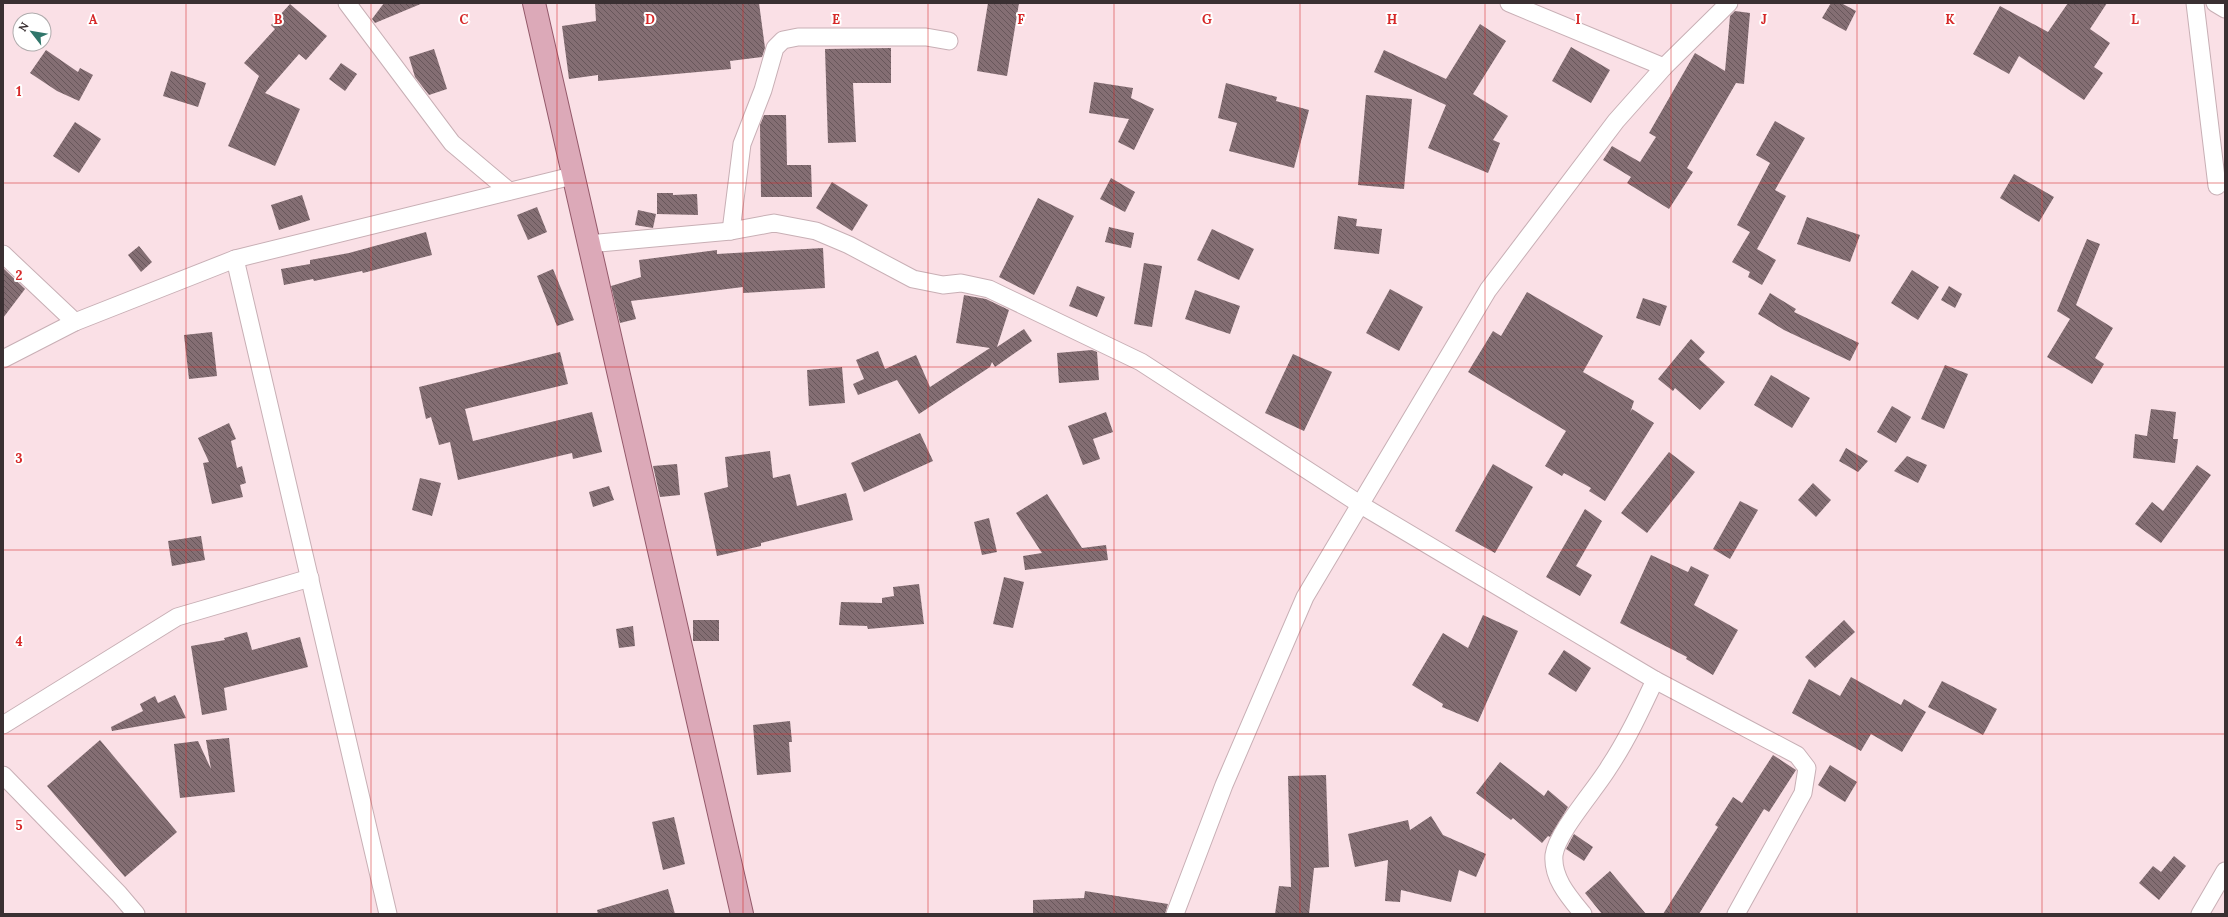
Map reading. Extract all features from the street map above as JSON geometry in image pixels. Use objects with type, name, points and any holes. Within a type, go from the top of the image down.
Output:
[{"type":"main road","points":[[534,3],[572,176],[742,914]]},
{"type":"street","points":[[347,3],[452,143],[509,191]]},
{"type":"street","points":[[1509,3],[1664,67]]},
{"type":"street","points":[[1175,914],[1224,785],[1305,597],[1488,290],[1616,121],[1664,67],[1729,3]]},
{"type":"street","points":[[2194,3],[2217,186]]},
{"type":"street","points":[[2215,3],[2225,9]]},
{"type":"street","points":[[731,232],[742,144],[763,90],[774,48],[783,40],[798,37],[926,37],[949,40]]},
{"type":"street","points":[[3,359],[75,322],[235,259],[572,176]]},
{"type":"street","points":[[588,244],[731,232],[774,223],[816,231],[849,245],[913,279],[943,285],[961,283],[989,289],[1141,362],[1361,505],[1654,680],[1797,755],[1807,768],[1803,793],[1736,914]]},
{"type":"street","points":[[3,254],[75,322]]},
{"type":"street","points":[[235,259],[388,914]]},
{"type":"street","points":[[3,725],[177,617],[310,578]]},
{"type":"street","points":[[1583,914],[1570,898],[1555,872],[1554,854],[1560,838],[1610,767],[1643,706],[1654,680]]},
{"type":"street","points":[[3,776],[119,894],[136,914]]},
{"type":"street","points":[[2200,914],[2225,871]]},
{"type":"building","points":[[384,3],[423,3],[375,23],[372,19]]},
{"type":"building","points":[[595,3],[759,3],[765,48],[762,57],[730,61],[731,69],[598,81],[598,75],[569,79],[562,26],[596,21]]},
{"type":"building","points":[[988,3],[1019,3],[1007,76],[977,71]]},
{"type":"building","points":[[1831,3],[1841,3],[1856,11],[1846,31],[1822,18]]},
{"type":"building","points":[[2068,3],[2107,3],[2090,29],[2110,43],[2094,67],[2103,73],[2084,100],[2019,56],[2009,74],[1973,54],[2000,6],[2048,32]]},
{"type":"building","points":[[290,4],[327,36],[306,60],[299,54],[265,93],[300,109],[275,166],[228,146],[259,76],[244,63],[275,29],[271,25]]},
{"type":"building","points":[[1735,11],[1750,13],[1744,84],[1736,83],[1687,168],[1693,172],[1669,209],[1627,183],[1631,177],[1603,160],[1612,146],[1640,162],[1656,137],[1649,133],[1695,53],[1725,71],[1730,16]]},
{"type":"building","points":[[1480,24],[1506,41],[1473,94],[1508,116],[1493,140],[1500,143],[1488,173],[1428,148],[1446,105],[1374,72],[1384,50],[1446,79]]},
{"type":"building","points":[[1571,47],[1610,70],[1591,103],[1552,81]]},
{"type":"building","points":[[891,48],[891,83],[853,83],[856,142],[828,143],[825,49]]},
{"type":"building","points":[[434,49],[447,89],[429,95],[415,77],[409,57]]},
{"type":"building","points":[[45,52],[49,52],[78,72],[80,68],[93,75],[79,101],[57,91],[30,73]]},
{"type":"building","points":[[341,63],[357,74],[345,91],[329,79]]},
{"type":"building","points":[[171,71],[206,83],[198,107],[163,96]]},
{"type":"building","points":[[1094,82],[1133,88],[1131,98],[1154,109],[1134,150],[1118,142],[1129,119],[1089,113]]},
{"type":"building","points":[[1226,83],[1277,97],[1276,101],[1309,110],[1294,168],[1229,151],[1237,123],[1218,118]]},
{"type":"building","points":[[1366,95],[1412,99],[1404,189],[1358,185]]},
{"type":"building","points":[[764,115],[786,115],[787,165],[811,165],[812,197],[761,197],[760,125]]},
{"type":"building","points":[[1775,121],[1805,138],[1775,190],[1786,196],[1757,249],[1776,260],[1762,285],[1748,277],[1750,272],[1732,262],[1750,232],[1737,225],[1770,163],[1756,155]]},
{"type":"building","points":[[75,122],[101,139],[79,173],[53,156]]},
{"type":"building","points":[[2014,174],[2054,197],[2039,222],[2000,198]]},
{"type":"building","points":[[1111,178],[1135,192],[1125,212],[1100,199]]},
{"type":"building","points":[[832,182],[868,205],[852,231],[816,208]]},
{"type":"building","points":[[657,193],[673,193],[673,195],[697,194],[698,215],[657,214]]},
{"type":"building","points":[[302,195],[310,220],[279,230],[271,205]]},
{"type":"building","points":[[1038,198],[1074,216],[1034,295],[999,277]]},
{"type":"building","points":[[537,207],[547,232],[528,240],[517,215]]},
{"type":"building","points":[[638,210],[656,214],[653,228],[635,225]]},
{"type":"building","points":[[1338,216],[1357,219],[1356,226],[1382,229],[1379,254],[1334,249]]},
{"type":"building","points":[[1807,217],[1860,235],[1850,262],[1797,244]]},
{"type":"building","points":[[1109,227],[1134,233],[1131,248],[1105,242]]},
{"type":"building","points":[[1212,229],[1254,249],[1239,280],[1197,260]]},
{"type":"building","points":[[426,232],[432,255],[363,273],[362,271],[314,281],[313,279],[284,285],[281,269],[310,264],[310,260],[349,253]]},
{"type":"building","points":[[2087,239],[2100,244],[2076,305],[2113,328],[2095,358],[2104,364],[2092,384],[2047,357],[2070,319],[2057,311]]},
{"type":"building","points":[[139,246],[152,262],[141,272],[128,255]]},
{"type":"building","points":[[823,248],[825,288],[743,293],[743,287],[631,301],[636,319],[620,323],[611,286],[641,277],[639,260],[717,250],[717,254]]},
{"type":"building","points":[[1144,263],[1162,266],[1152,327],[1134,324]]},
{"type":"building","points":[[3,268],[25,289],[3,318]]},
{"type":"building","points":[[553,269],[574,320],[557,326],[537,276]]},
{"type":"building","points":[[1912,270],[1939,287],[1918,320],[1891,303]]},
{"type":"building","points":[[1077,286],[1105,297],[1097,317],[1069,306]]},
{"type":"building","points":[[1949,286],[1962,294],[1955,308],[1941,300]]},
{"type":"building","points":[[1390,289],[1423,307],[1399,351],[1366,333]]},
{"type":"building","points":[[1195,290],[1240,306],[1230,334],[1185,319]]},
{"type":"building","points":[[1527,292],[1603,336],[1583,372],[1634,401],[1630,413],[1632,409],[1654,423],[1605,501],[1589,491],[1591,488],[1564,473],[1562,476],[1545,466],[1566,431],[1468,372],[1493,331],[1501,336]]},
{"type":"building","points":[[1770,293],[1796,309],[1794,312],[1859,343],[1850,361],[1784,330],[1758,314]]},
{"type":"building","points":[[964,295],[986,299],[1009,310],[997,347],[1024,329],[1032,341],[995,367],[992,362],[990,367],[919,414],[897,380],[858,395],[853,384],[864,379],[856,360],[878,351],[885,369],[916,355],[930,387],[990,348],[956,343]]},
{"type":"building","points":[[1643,298],[1667,306],[1660,326],[1636,318]]},
{"type":"building","points":[[212,332],[217,376],[189,379],[184,335]]},
{"type":"building","points":[[1691,339],[1705,352],[1699,359],[1725,382],[1700,410],[1675,388],[1673,391],[1658,379]]},
{"type":"building","points":[[1092,350],[1097,352],[1099,380],[1059,383],[1057,353]]},
{"type":"building","points":[[560,352],[568,384],[465,409],[473,441],[592,412],[602,452],[573,459],[572,453],[458,480],[450,442],[439,445],[431,417],[426,419],[419,387]]},
{"type":"building","points":[[1293,354],[1332,372],[1304,431],[1265,413]]},
{"type":"building","points":[[1945,365],[1968,374],[1944,429],[1921,419]]},
{"type":"building","points":[[842,367],[845,403],[809,406],[807,370]]},
{"type":"building","points":[[1771,375],[1810,398],[1792,428],[1754,405]]},
{"type":"building","points":[[1892,406],[1911,417],[1896,443],[1877,432]]},
{"type":"building","points":[[2151,409],[2176,412],[2173,439],[2178,439],[2175,463],[2133,458],[2135,434],[2147,436]]},
{"type":"building","points":[[1106,412],[1113,432],[1093,439],[1100,459],[1083,465],[1068,426]]},
{"type":"building","points":[[229,423],[236,439],[231,441],[237,468],[242,466],[246,483],[240,485],[243,497],[212,504],[203,463],[209,462],[198,438]]},
{"type":"building","points":[[920,433],[933,461],[864,492],[851,463]]},
{"type":"building","points":[[1846,448],[1868,461],[1858,472],[1839,461]]},
{"type":"building","points":[[770,451],[773,478],[790,474],[797,506],[846,493],[853,520],[761,543],[761,546],[717,556],[704,493],[728,487],[725,457]]},
{"type":"building","points":[[1669,452],[1695,472],[1647,533],[1621,513]]},
{"type":"building","points":[[1907,456],[1927,465],[1918,483],[1894,471]]},
{"type":"building","points":[[677,464],[680,495],[660,497],[653,466]]},
{"type":"building","points":[[1493,464],[1533,487],[1495,553],[1455,531]]},
{"type":"building","points":[[2197,465],[2211,475],[2161,543],[2135,524],[2152,502],[2163,511]]},
{"type":"building","points":[[420,478],[441,483],[432,516],[412,510]]},
{"type":"building","points":[[1813,483],[1831,500],[1816,517],[1798,500]]},
{"type":"building","points":[[609,486],[614,500],[593,507],[589,492]]},
{"type":"building","points":[[1047,494],[1082,548],[1106,545],[1108,560],[1025,570],[1023,556],[1042,553],[1016,513]]},
{"type":"building","points":[[1740,501],[1758,510],[1730,559],[1713,549]]},
{"type":"building","points":[[1585,509],[1602,521],[1576,566],[1592,575],[1580,596],[1546,577]]},
{"type":"building","points":[[989,518],[997,552],[982,555],[974,522]]},
{"type":"building","points":[[201,536],[205,560],[172,566],[168,541]]},
{"type":"building","points":[[1651,555],[1688,572],[1691,566],[1709,575],[1694,605],[1738,630],[1713,675],[1686,659],[1687,657],[1620,623]]},
{"type":"building","points":[[1004,577],[1024,582],[1013,628],[993,624]]},
{"type":"building","points":[[919,584],[924,624],[868,629],[867,626],[839,625],[841,602],[882,603],[882,598],[894,596],[893,587]]},
{"type":"building","points":[[1483,615],[1518,631],[1478,722],[1442,707],[1443,704],[1412,685],[1443,633],[1468,648]]},
{"type":"building","points":[[693,620],[719,620],[719,641],[693,641]]},
{"type":"building","points":[[1844,620],[1855,632],[1815,668],[1805,657]]},
{"type":"building","points":[[633,626],[635,646],[619,648],[616,629]]},
{"type":"building","points":[[247,632],[252,650],[300,637],[308,667],[224,688],[227,710],[202,715],[191,646],[225,640],[224,638]]},
{"type":"building","points":[[1564,650],[1591,668],[1576,692],[1548,674]]},
{"type":"building","points":[[1851,677],[1901,705],[1904,699],[1926,712],[1902,752],[1871,734],[1861,751],[1792,713],[1809,679],[1840,696]]},
{"type":"building","points":[[1942,681],[1997,709],[1983,735],[1928,707]]},
{"type":"building","points":[[175,695],[186,718],[112,731],[111,727],[143,711],[140,704],[155,696],[158,703]]},
{"type":"building","points":[[790,721],[792,742],[789,742],[791,772],[757,775],[753,725]]},
{"type":"building","points":[[229,738],[235,792],[180,798],[174,744],[198,741],[211,769],[206,740]]},
{"type":"building","points":[[100,740],[177,832],[125,877],[47,786]]},
{"type":"building","points":[[1773,755],[1796,770],[1769,812],[1764,809],[1699,914],[1663,914],[1718,827],[1715,825],[1733,797],[1742,803]]},
{"type":"building","points":[[1500,762],[1544,796],[1548,790],[1568,807],[1550,837],[1548,836],[1542,843],[1513,818],[1511,820],[1476,793]]},
{"type":"building","points":[[1830,765],[1857,782],[1845,802],[1818,785]]},
{"type":"building","points":[[1326,775],[1329,867],[1314,868],[1309,914],[1275,914],[1279,886],[1291,887],[1288,776]]},
{"type":"building","points":[[1431,816],[1443,835],[1486,854],[1476,877],[1459,870],[1451,902],[1401,890],[1400,902],[1385,901],[1388,860],[1355,867],[1348,834],[1408,820],[1410,830]]},
{"type":"building","points":[[674,817],[685,864],[663,870],[652,822]]},
{"type":"building","points":[[1574,834],[1593,847],[1584,861],[1566,849]]},
{"type":"building","points":[[2174,856],[2186,866],[2159,900],[2139,883],[2153,866],[2161,872]]},
{"type":"building","points":[[1610,871],[1646,914],[1602,914],[1585,893]]},
{"type":"building","points":[[668,889],[675,914],[598,914],[597,910]]},
{"type":"building","points":[[1085,891],[1168,904],[1165,914],[1033,914],[1033,900],[1084,898]]}]
